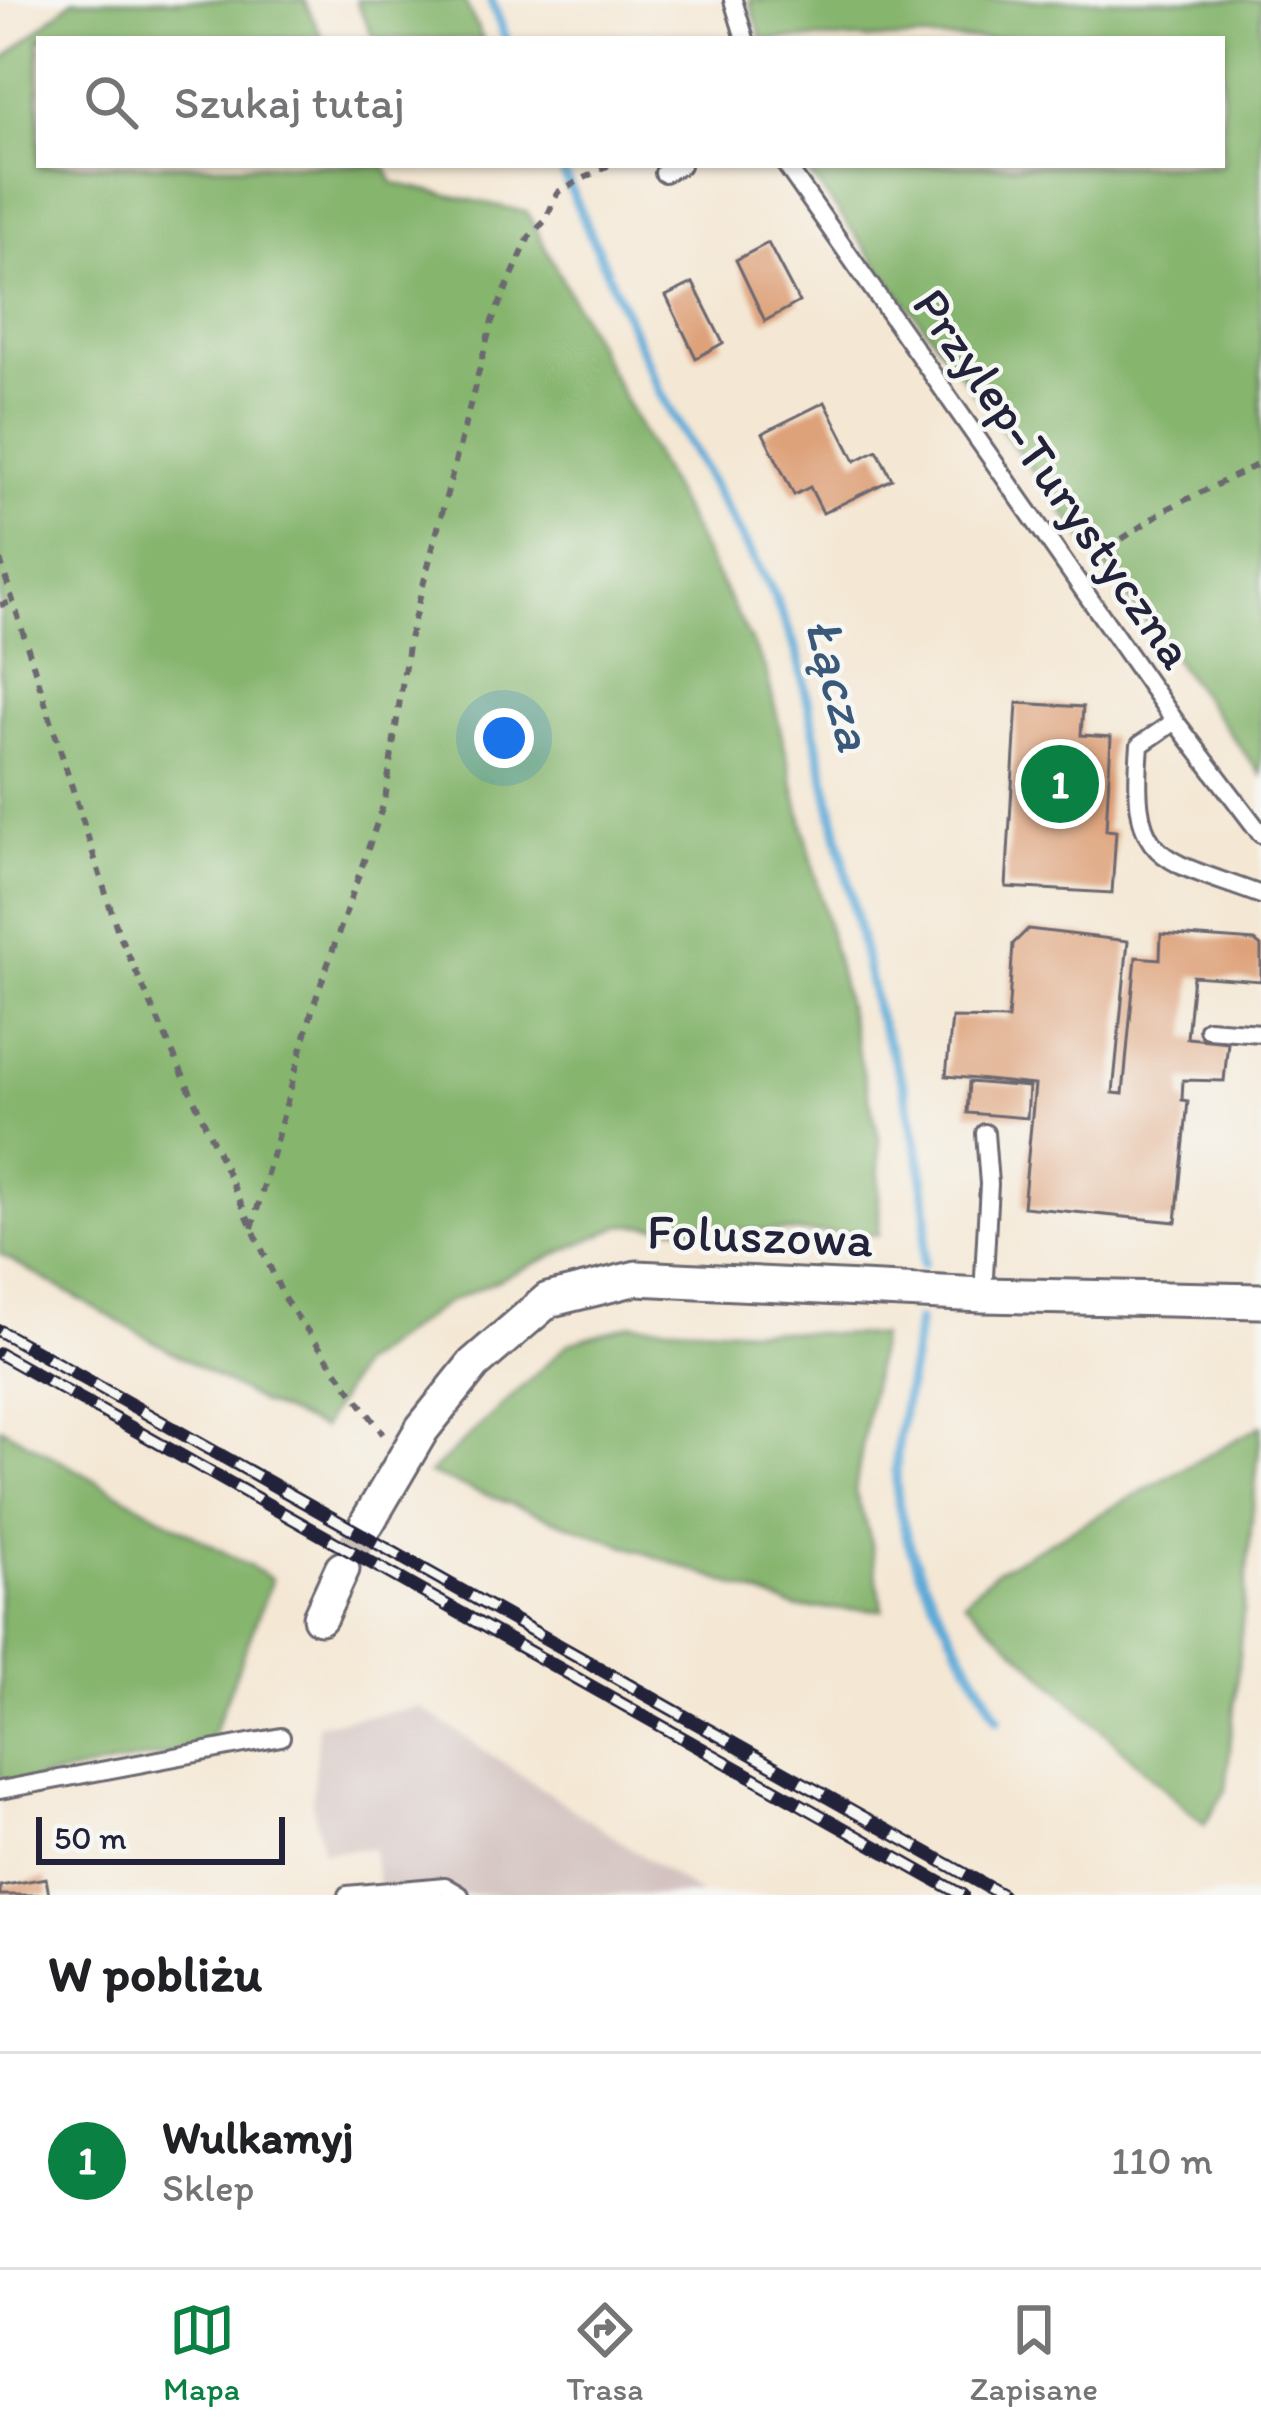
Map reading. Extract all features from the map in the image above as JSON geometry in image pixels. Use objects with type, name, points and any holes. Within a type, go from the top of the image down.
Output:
[{"type":"street","name":"Foluszowa","points":[[368,1523],[403,1461],[474,1364],[548,1300],[638,1278],[983,1295],[1261,1301]]},
{"type":"street","points":[[320,1617],[342,1569]]},
{"type":"lane","points":[[733,0],[744,36]]},
{"type":"lane","name":"Przylep-Turystyczna","points":[[788,168],[1175,721],[1261,834]]},
{"type":"lane","points":[[1175,721],[1140,745],[1135,804],[1142,832],[1162,857],[1261,895]]},
{"type":"lane","points":[[1208,1029],[1261,1033]]},
{"type":"lane","points":[[983,1295],[989,1184],[985,1133]]},
{"type":"lane","points":[[0,1790],[281,1737]]},
{"type":"lane","points":[[347,1895],[445,1886],[460,1895]]},
{"type":"path","points":[[252,1228],[314,1004],[385,800],[409,639],[492,321],[529,237],[545,221],[558,192],[604,168]]},
{"type":"path","points":[[1070,573],[1165,510],[1261,463]]},
{"type":"path","points":[[0,560],[118,932],[285,1300],[403,1461]]},
{"type":"path","points":[[0,605],[12,602]]},
{"type":"shaded area","points":[[420,1707],[701,1895],[381,1895],[372,1848],[323,1852],[312,1802],[318,1724]]},
{"type":"green space","points":[[73,0],[304,0],[322,36],[36,36],[36,168],[386,168],[393,183],[527,212],[766,670],[879,1138],[879,1235],[623,1225],[446,1303],[359,1365],[322,1428],[262,1403],[0,1254],[0,62]]},
{"type":"green space","points":[[356,0],[464,0],[482,36],[373,36]]},
{"type":"green space","points":[[749,0],[1261,0],[1261,775],[805,168],[1225,168],[1225,36],[761,36]]},
{"type":"green space","points":[[632,1324],[880,1336],[855,1491],[869,1533],[883,1610],[796,1608],[429,1474],[569,1343]]},
{"type":"green space","points":[[1261,1426],[1226,1790],[1204,1825],[964,1601],[995,1572]]},
{"type":"green space","points":[[0,1427],[272,1579],[208,1747],[0,1786]]},
{"type":"building","points":[[768,243],[799,302],[765,321],[736,260]]},
{"type":"building","points":[[693,283],[723,343],[696,358],[666,296]]},
{"type":"building","points":[[825,402],[855,461],[877,450],[892,479],[823,513],[810,487],[794,495],[763,433]]},
{"type":"building","points":[[1017,703],[1083,707],[1081,735],[1111,737],[1106,830],[1116,831],[1112,893],[1006,887]]},
{"type":"building","points":[[1028,929],[1128,941],[1113,1093],[1123,1094],[1136,957],[1160,959],[1161,934],[1255,941],[1261,946],[1261,981],[1193,976],[1187,1038],[1228,1042],[1224,1081],[1183,1080],[1182,1100],[1188,1101],[1176,1222],[1023,1207],[1035,1085],[946,1076],[952,1018],[1008,1019],[1013,944]]},
{"type":"building","points":[[969,1082],[1029,1087],[1027,1118],[967,1113]]},
{"type":"building","points":[[46,1878],[49,1895],[0,1895],[0,1886]]},
{"type":"waterway","name":"Łącza","points":[[491,0],[505,36]]},
{"type":"waterway","name":"Łącza","points":[[561,168],[661,394],[773,593],[797,652],[877,1013],[904,1086],[922,1168],[927,1218],[923,1264]]},
{"type":"waterway","name":"Łącza","points":[[918,1321],[897,1456],[899,1506],[919,1569],[998,1719]]},
{"type":"tunnel","points":[[342,1569],[367,1523]]},
{"type":"railway","points":[[0,1331],[1002,1895]]},
{"type":"railway","points":[[0,1354],[962,1895]]},
{"type":"place","name":"Wulkamyj","points":[[1060,784]]}]
